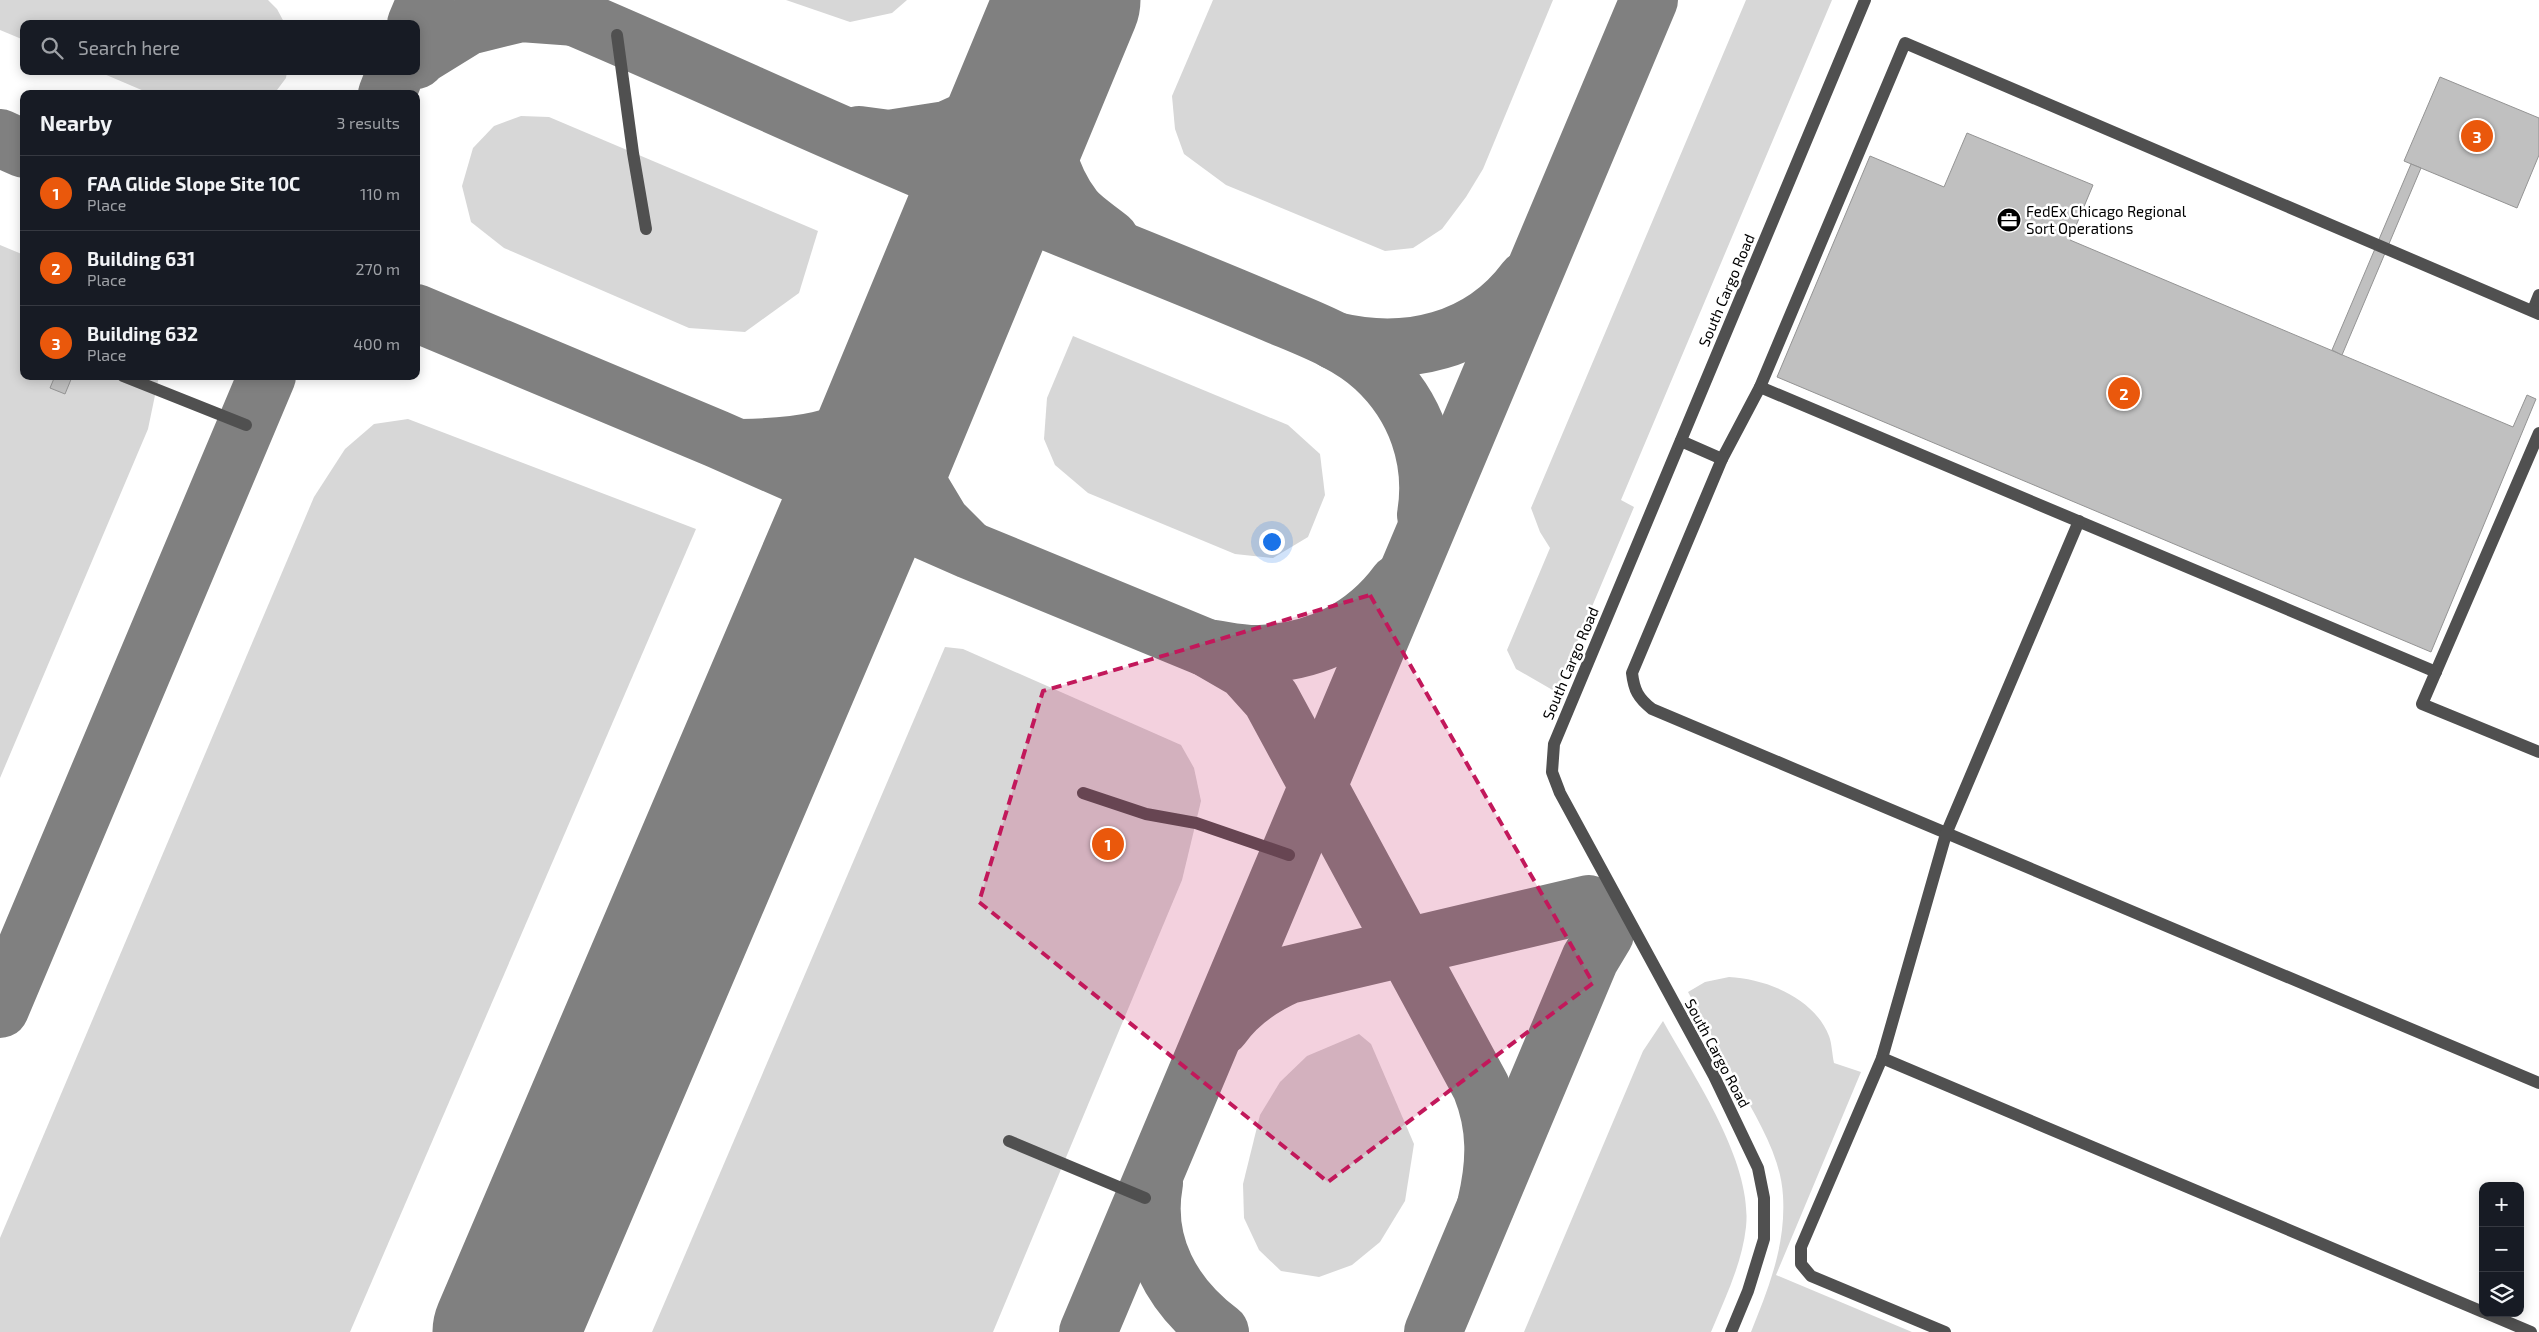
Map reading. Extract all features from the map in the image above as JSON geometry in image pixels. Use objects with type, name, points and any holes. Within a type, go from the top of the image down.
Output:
[{"type":"lane","name":"South Cargo Road","points":[[1731,1332],[1748,1291],[1764,1239],[1764,1198],[1758,1168],[1714,1076],[1560,793],[1552,772],[1554,744],[1865,0]]},
{"type":"lane","points":[[617,35],[632,153],[646,229]]},
{"type":"lane","points":[[2539,295],[2536,312],[1905,43],[1760,387],[1722,459],[1632,673],[1633,688],[1640,700],[1652,709],[2539,1083]]},
{"type":"lane","points":[[133,380],[246,425]]},
{"type":"lane","points":[[1760,387],[2436,672]]},
{"type":"lane","points":[[2539,433],[2422,704],[2539,752]]},
{"type":"lane","points":[[1681,442],[1722,459]]},
{"type":"lane","points":[[1945,1332],[1811,1276],[1801,1264],[1802,1247],[1882,1058],[1946,834],[2079,521]]},
{"type":"lane","points":[[1083,793],[1146,814],[1196,823],[1289,855]]},
{"type":"lane","points":[[1882,1058],[2479,1310]]},
{"type":"lane","points":[[1008,1141],[1145,1198]]},
{"type":"lane","points":[[2495,1317],[2531,1332]]},
{"type":"highlighted area","points":[[1370,595],[1593,983],[1328,1182],[979,902],[1043,691]]},
{"type":"shaded area","points":[[0,0],[268,0],[277,9],[283,20],[20,20],[20,38],[0,30]]},
{"type":"shaded area","points":[[786,0],[907,0],[892,13],[850,22]]},
{"type":"shaded area","points":[[1213,0],[1553,0],[1483,169],[1466,197],[1442,229],[1413,248],[1385,251],[1226,185],[1184,154],[1175,129],[1172,96]]},
{"type":"shaded area","points":[[1746,0],[1832,0],[1621,500],[1634,507],[1556,692],[1516,669],[1507,650],[1550,548],[1540,532],[1531,508]]},
{"type":"shaded area","points":[[106,75],[286,75],[277,90],[142,90]]},
{"type":"shaded area","points":[[521,116],[549,117],[818,231],[799,293],[745,332],[689,328],[504,248],[471,222],[462,186],[473,148],[494,126]]},
{"type":"shaded area","points":[[0,245],[20,253],[20,380],[158,380],[148,429],[0,778]]},
{"type":"shaded area","points":[[1073,336],[1288,425],[1320,454],[1325,495],[1308,537],[1273,558],[1235,554],[1088,493],[1055,465],[1044,439],[1047,398]]},
{"type":"shaded area","points":[[408,419],[696,529],[350,1332],[0,1332],[0,1238],[314,497],[345,449],[374,424]]},
{"type":"shaded area","points":[[945,647],[963,649],[1181,745],[1194,768],[1201,801],[1182,880],[993,1332],[652,1332]]},
{"type":"shaded area","points":[[1729,977],[1759,982],[1788,993],[1801,1001],[1822,1023],[1829,1036],[1834,1063],[1861,1072],[1776,1275],[1912,1332],[1751,1332],[1770,1282],[1779,1249],[1783,1214],[1781,1181],[1773,1151],[1760,1123],[1688,992],[1705,982]]},
{"type":"shaded area","points":[[1663,1021],[1719,1121],[1740,1175],[1746,1202],[1746,1227],[1741,1254],[1711,1332],[1524,1332],[1643,1051]]},
{"type":"shaded area","points":[[1359,1034],[1371,1044],[1414,1144],[1405,1201],[1380,1242],[1352,1265],[1319,1277],[1281,1271],[1259,1250],[1244,1218],[1243,1184],[1260,1115],[1280,1082],[1307,1056]]},
{"type":"building","points":[[2440,77],[2539,118],[2539,155],[2517,208],[2404,161]]},
{"type":"building","points":[[1967,133],[2093,185],[2070,240],[2513,427],[2527,395],[2536,399],[2431,652],[1777,377],[1870,156],[1944,187]]},
{"type":"building","points":[[2411,164],[2421,168],[2342,355],[2332,350]]},
{"type":"building","points":[[53,380],[71,380],[65,394],[50,388]]},
{"type":"building","points":[[1104,832],[1119,838],[1111,856],[1097,850]]},
{"type":"taxiway","points":[[418,20],[426,0]]},
{"type":"taxiway","points":[[534,0],[931,173],[1196,281],[1322,334],[1350,349],[1375,368],[1389,383],[1402,399],[1412,417],[1425,454],[1428,474],[1426,515]]},
{"type":"taxiway","points":[[1088,1332],[1649,0]]},
{"type":"taxiway","points":[[420,56],[468,26],[521,13],[576,17]]},
{"type":"taxiway","points":[[389,90],[394,75]]},
{"type":"taxiway","points":[[859,135],[889,139],[947,130],[991,110],[1033,81],[1041,132],[1056,180],[1074,209],[1086,221],[1110,239]]},
{"type":"taxiway","points":[[0,138],[20,147]]},
{"type":"taxiway","points":[[1335,341],[1362,346],[1388,347],[1415,346],[1440,340],[1464,331],[1487,318],[1507,301],[1526,280]]},
{"type":"taxiway","points":[[420,315],[717,439],[969,550],[1207,648],[1245,670],[1271,699],[1481,1087],[1490,1116],[1493,1145],[1492,1174],[1486,1205]]},
{"type":"taxiway","points":[[0,1009],[265,380]]},
{"type":"taxiway","points":[[741,448],[819,441],[855,428],[887,406],[910,380],[905,411],[907,443],[920,487],[941,522],[966,547]]},
{"type":"taxiway","points":[[1207,648],[1260,654],[1281,652],[1320,643],[1355,625],[1385,599],[1398,583]]},
{"type":"taxiway","points":[[1221,1027],[1235,1010],[1251,996],[1288,975],[1589,904]]},
{"type":"taxiway","points":[[1433,1332],[1590,959],[1605,934]]},
{"type":"taxiway","points":[[1154,1183],[1153,1227],[1157,1247],[1165,1267],[1175,1285],[1188,1302],[1220,1332]]},
{"type":"runway","points":[[505,1332],[860,501],[1068,0]]},
{"type":"place","name":"Building 632","points":[[2477,136]]},
{"type":"place","name":"FedEx Chicago Regional Sort Operations","points":[[2009,220]]},
{"type":"place","name":"Building 631","points":[[2124,393]]},
{"type":"place","name":"FAA Glide Slope Site 10C","points":[[1108,844]]}]
